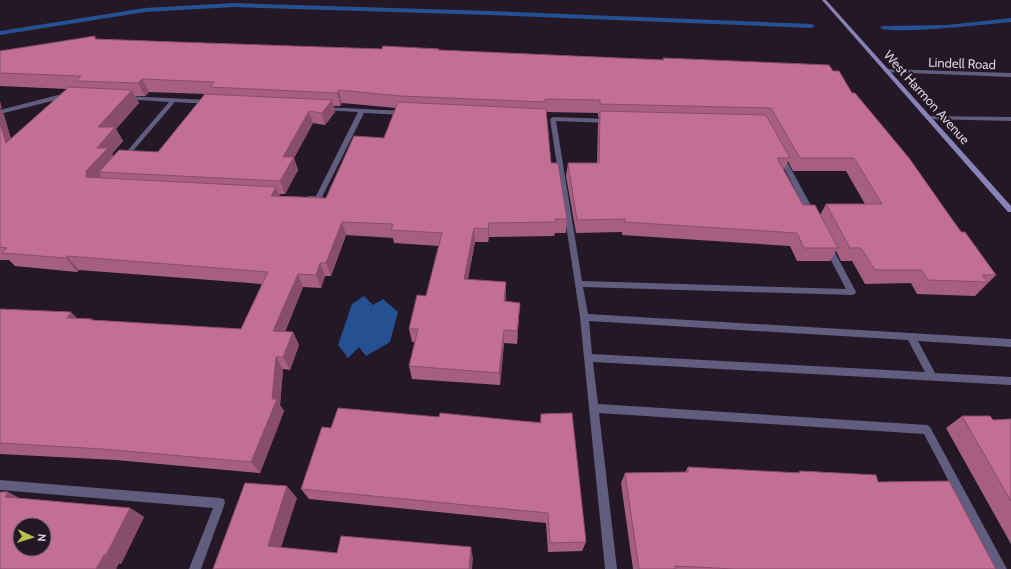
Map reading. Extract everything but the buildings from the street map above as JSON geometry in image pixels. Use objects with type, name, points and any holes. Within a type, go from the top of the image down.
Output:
[{"type":"main road","name":"West Harmon Avenue","points":[[824,0],[1011,210]]},
{"type":"street","name":"Lindell Road","points":[[887,71],[1011,75]]},
{"type":"street","points":[[0,112],[62,96],[77,96]]},
{"type":"street","points":[[123,98],[213,103]]},
{"type":"street","points":[[119,164],[174,100]]},
{"type":"street","points":[[315,108],[410,113]]},
{"type":"street","points":[[303,198],[318,199],[362,111]]},
{"type":"street","points":[[928,118],[1011,120]]},
{"type":"street","points":[[611,569],[584,317],[549,119],[616,121]]},
{"type":"street","points":[[779,152],[815,222]]},
{"type":"street","points":[[579,284],[852,292],[826,243]]},
{"type":"street","points":[[584,317],[1011,343]]},
{"type":"street","points":[[911,337],[932,376]]},
{"type":"street","points":[[589,358],[1011,381]]},
{"type":"street","points":[[594,408],[927,430],[1000,569]]},
{"type":"street","points":[[0,485],[220,503],[195,569]]},
{"type":"water","points":[[364,296],[373,305],[383,299],[398,312],[390,342],[366,356],[359,347],[348,358],[338,345],[352,304]]},
{"type":"waterway","points":[[0,33],[145,10],[234,5],[490,13],[812,26]]},
{"type":"waterway","points":[[883,28],[915,28],[979,24],[1011,20]]}]
